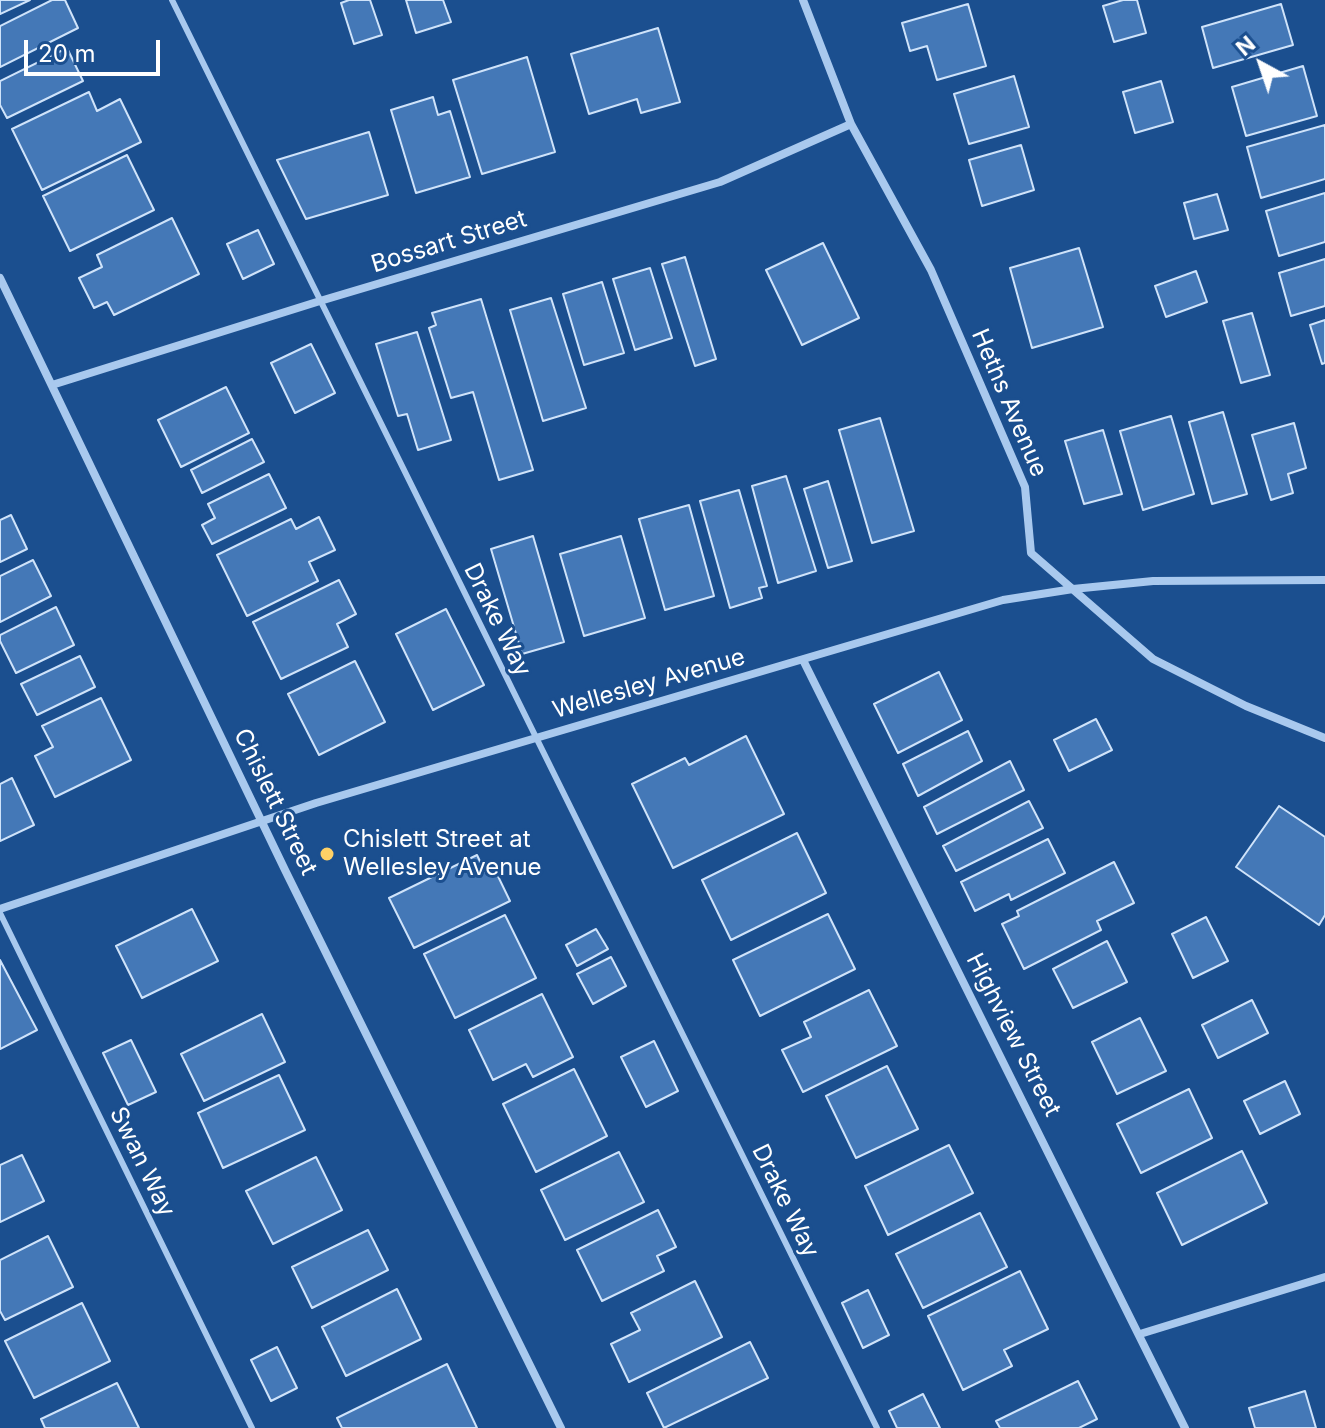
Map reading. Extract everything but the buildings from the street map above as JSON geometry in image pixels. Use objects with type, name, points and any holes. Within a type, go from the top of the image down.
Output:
[{"type":"street","name":"Heths Avenue","points":[[803,0],[851,124],[931,270],[1025,487],[1031,553],[1153,659],[1246,706],[1325,738]]},
{"type":"street","name":"Bossart Street","points":[[52,385],[320,301],[720,182],[851,124]]},
{"type":"street","name":"Chislett Street","points":[[0,278],[262,821],[561,1428]]},
{"type":"street","name":"Wellesley Avenue","points":[[0,911],[262,821],[1003,600],[1153,581],[1325,580]]},
{"type":"street","name":"Highview Street","points":[[803,660],[1185,1428]]},
{"type":"street","points":[[1140,1334],[1325,1277]]},
{"type":"lane","name":"Drake Way","points":[[172,0],[877,1428]]},
{"type":"lane","name":"Swan Way","points":[[0,911],[252,1428]]},
{"type":"place","name":"Chislett Street at Wellesley Avenue","points":[[327,854]]}]
